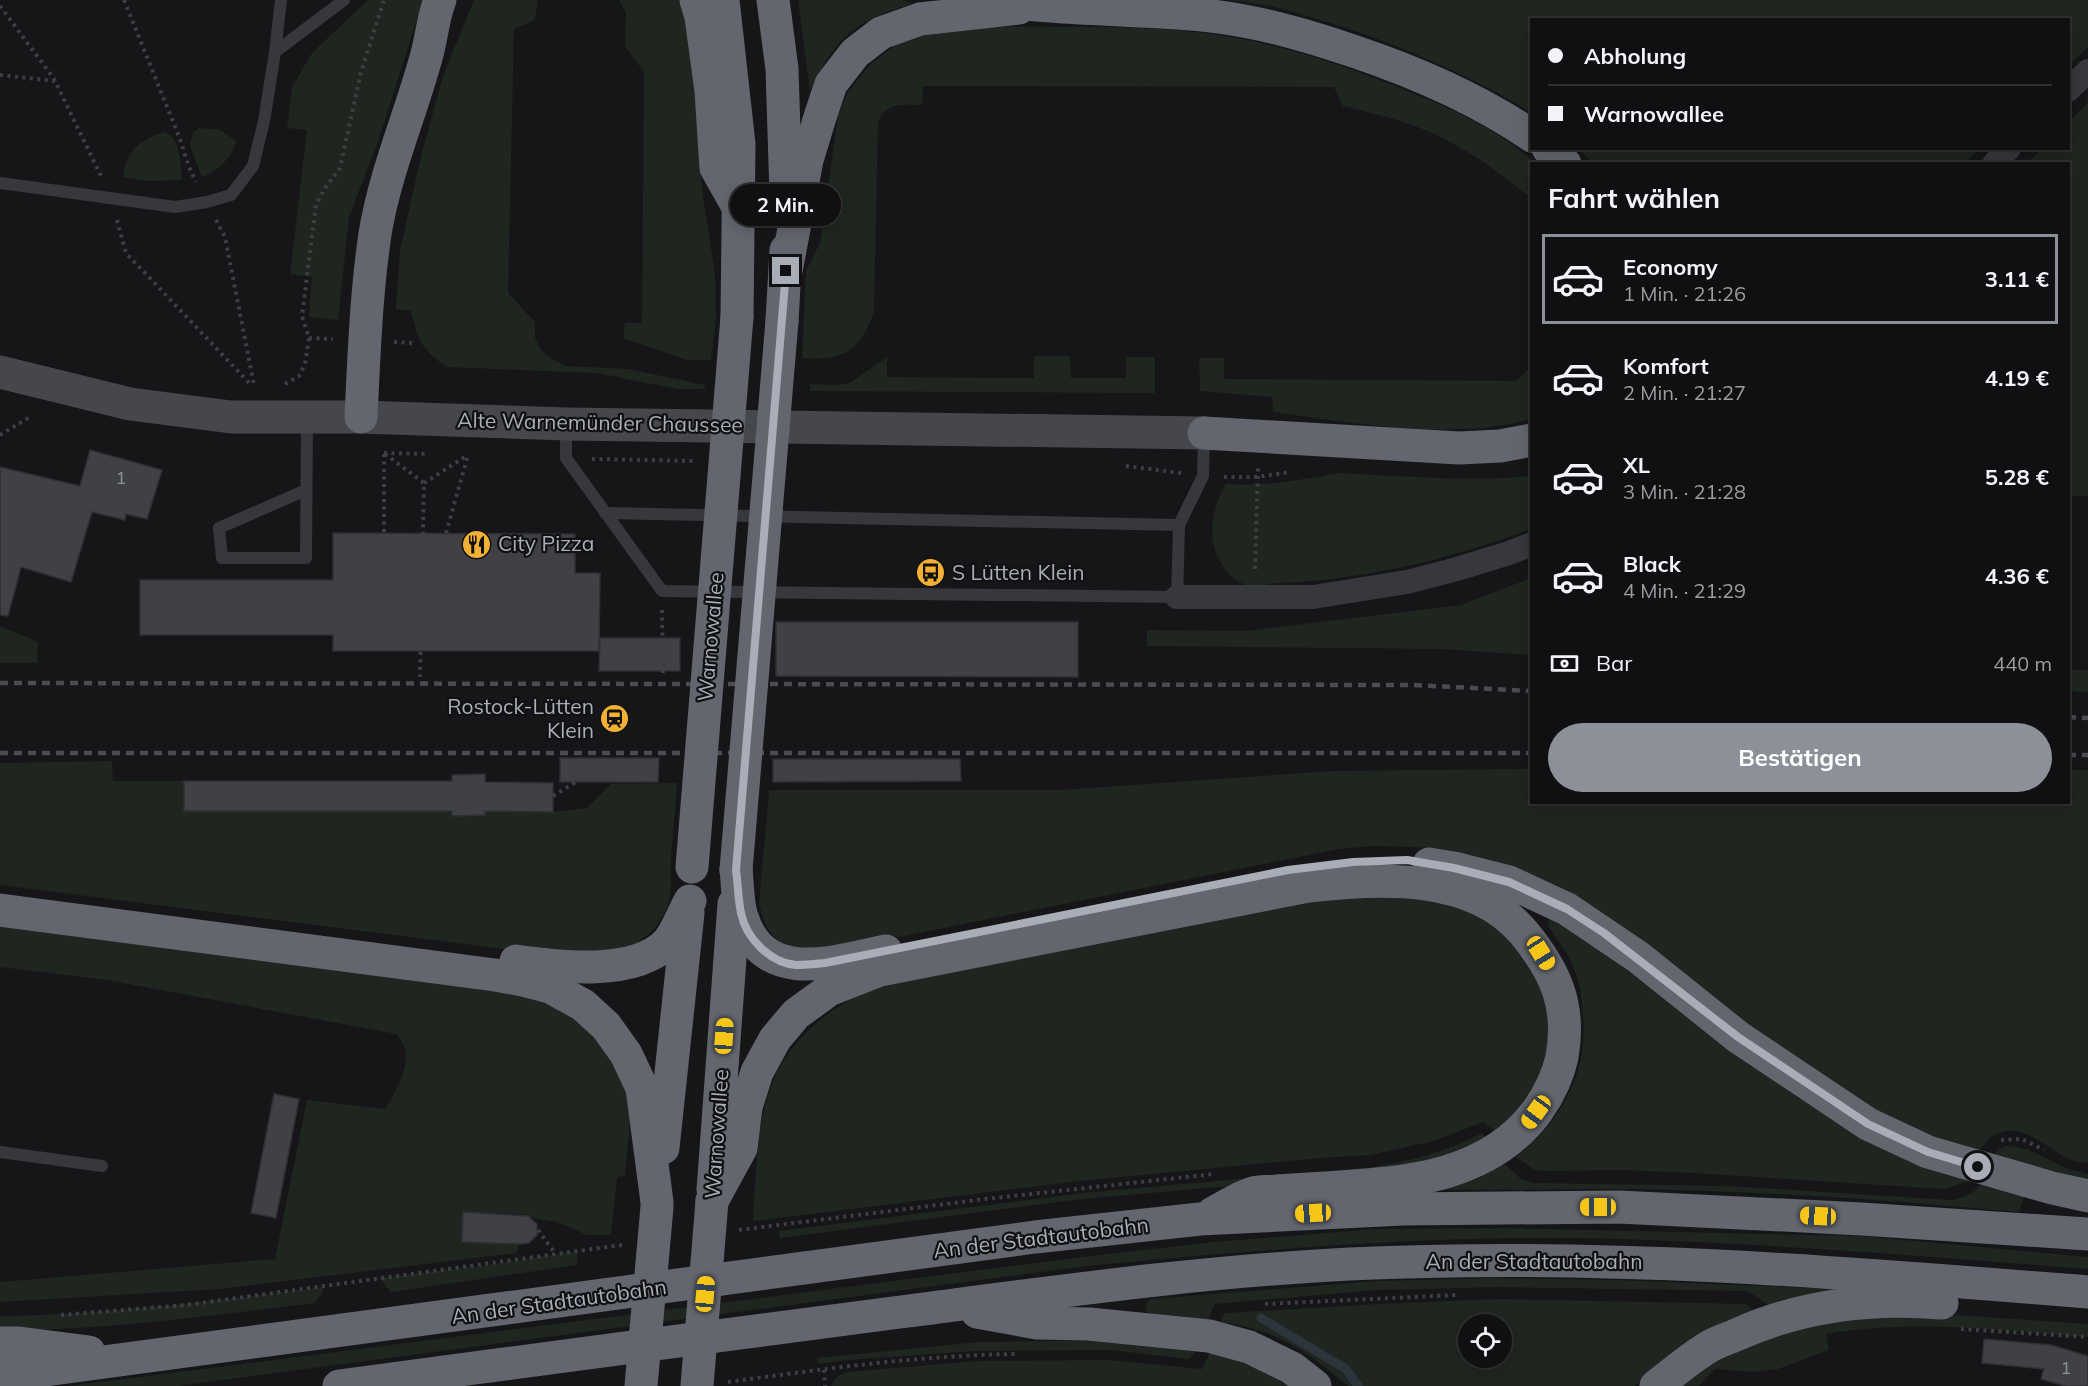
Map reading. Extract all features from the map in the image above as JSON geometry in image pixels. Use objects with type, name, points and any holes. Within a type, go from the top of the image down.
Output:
[{"type":"highway","points":[[361,417],[365,329],[375,233],[390,173],[428,53],[440,0]]},
{"type":"highway","points":[[428,53],[451,20],[461,0]]},
{"type":"highway","points":[[696,0],[701,17],[711,91],[716,168],[740,209]]},
{"type":"highway","name":"Warnowallee","points":[[641,1386],[657,1204],[690,901],[737,317],[739,144],[723,0]]},
{"type":"highway","points":[[773,0],[782,69],[787,170],[786,271]]},
{"type":"highway","points":[[994,0],[1035,6],[1204,16],[1279,28],[1395,65],[1498,115],[1530,135]]},
{"type":"highway","points":[[786,271],[807,160],[820,117],[831,84],[855,53],[881,33],[920,19],[1035,6]]},
{"type":"highway","points":[[1550,150],[1562,162]]},
{"type":"highway","name":"Warnowallee","points":[[709,1384],[712,1201],[736,870],[786,271]]},
{"type":"highway","points":[[1204,433],[1459,448],[1500,446],[1530,440]]},
{"type":"highway","points":[[736,870],[741,915],[747,931],[762,950],[795,965],[825,963],[1288,870],[1353,862],[1407,860],[1454,868],[1509,882],[1567,909],[1638,957],[1738,1037],[1868,1124],[1928,1152],[2052,1188],[2088,1196]]},
{"type":"highway","points":[[712,1201],[741,1148],[746,1107],[757,1072],[774,1039],[796,1014],[829,990],[880,970],[1308,886],[1356,880],[1410,881],[1454,889],[1489,905],[1516,924],[1541,953],[1552,970],[1561,995],[1565,1022],[1560,1070],[1546,1098],[1526,1126],[1501,1147],[1465,1167],[1427,1178],[1366,1186],[1253,1193],[1200,1219]]},
{"type":"highway","points":[[0,894],[570,968],[604,967],[650,955],[669,941],[690,901]]},
{"type":"highway","points":[[0,910],[475,973],[523,980],[550,987],[583,1005],[606,1026],[626,1054],[642,1088],[657,1204]]},
{"type":"highway","name":"An der Stadtautobahn","points":[[0,1376],[1035,1238],[1200,1219],[1403,1209],[1619,1207],[1862,1219],[2088,1234]]},
{"type":"highway","name":"An der Stadtautobahn","points":[[339,1386],[1191,1276],[1373,1263],[1619,1260],[1859,1273],[2088,1294]]},
{"type":"highway","points":[[1656,1386],[1708,1347],[1768,1321],[1814,1309],[1900,1299],[1996,1306],[2088,1294]]},
{"type":"highway","points":[[946,1306],[1036,1323],[1089,1324],[1209,1336],[1249,1347],[1292,1368],[1315,1386]]},
{"type":"highway","points":[[0,1343],[19,1343],[135,1358]]},
{"type":"street","points":[[2070,88],[2088,71]]},
{"type":"street","points":[[1996,162],[2007,150]]},
{"type":"street","name":"Alte Warnemünder Chaussee","points":[[0,372],[130,404],[231,417],[361,417],[566,424],[1204,433]]},
{"type":"street","points":[[1177,597],[1313,597],[1407,582],[1457,570],[1530,545]]},
{"type":"lane","points":[[0,183],[175,207],[207,202],[231,195],[253,166],[264,121],[276,52],[281,0]]},
{"type":"lane","points":[[276,52],[344,0]]},
{"type":"lane","points":[[306,490],[219,528],[222,558],[306,558],[307,418]]},
{"type":"lane","points":[[566,424],[566,458],[662,591],[1177,597],[1179,525],[1203,476],[1204,433]]},
{"type":"lane","points":[[605,513],[1179,525]]},
{"type":"lane","points":[[0,1152],[102,1166]]},
{"type":"path","points":[[275,386],[286,384],[299,376],[305,364],[309,338],[302,316],[316,205],[340,168],[361,72],[384,0]]},
{"type":"path","points":[[0,6],[55,81]]},
{"type":"path","points":[[0,435],[30,417]]},
{"type":"path","points":[[1254,597],[1258,436]]},
{"type":"path","points":[[384,533],[384,453],[424,483]]},
{"type":"path","points":[[424,483],[468,454],[446,533]]},
{"type":"path","points":[[420,676],[424,483]]},
{"type":"path","points":[[662,591],[663,677]]},
{"type":"path","points":[[553,796],[574,783],[574,760]]},
{"type":"path","points":[[538,1230],[556,1253]]},
{"type":"path","points":[[1254,1305],[1466,1295]]},
{"type":"path","points":[[1957,1329],[2088,1337]]},
{"type":"path","points":[[709,1384],[977,1354],[1021,1354]]},
{"type":"path","points":[[824,1370],[825,1386]]},
{"type":"shaded area","points":[[368,0],[423,0],[379,139],[349,217],[338,320],[309,317],[312,277],[290,274],[307,130],[287,128],[292,87],[312,53]]},
{"type":"shaded area","points":[[474,0],[538,0],[535,20],[514,29],[508,293],[535,322],[535,337],[540,349],[550,358],[566,366],[628,369],[705,385],[705,389],[678,389],[595,373],[447,367],[422,344],[411,311],[396,309],[400,251],[421,156],[444,73]]},
{"type":"shaded area","points":[[619,0],[681,0],[692,37],[702,190],[715,274],[716,317],[711,360],[687,360],[623,338],[625,323],[642,323],[644,72],[625,46],[626,13]]},
{"type":"shaded area","points":[[798,0],[902,0],[910,2],[909,5],[874,18],[848,35],[827,59],[810,91]]},
{"type":"shaded area","points":[[1229,0],[2088,0],[2088,47],[2070,64],[2070,18],[1530,18],[1530,113],[1509,99],[1423,57],[1330,23],[1263,5]]},
{"type":"shaded area","points":[[983,26],[1143,28],[1206,33],[1281,48],[1325,60],[1389,84],[1444,106],[1492,131],[1535,162],[1530,162],[1530,197],[1483,162],[1440,137],[1399,121],[1343,106],[1334,87],[923,86],[922,105],[891,107],[878,121],[874,312],[868,326],[848,351],[828,358],[802,358],[806,271],[820,243],[838,116],[848,92],[870,65],[894,46],[917,35]]},
{"type":"shaded area","points":[[2088,102],[2088,496],[2070,496],[2070,162],[2028,162],[2041,150],[2070,150],[2070,121]]},
{"type":"shaded area","points":[[200,128],[221,130],[236,141],[224,163],[202,177],[190,145],[193,132]]},
{"type":"shaded area","points":[[163,132],[174,139],[177,145],[182,180],[148,181],[123,177],[127,160],[135,148],[147,139]]},
{"type":"shaded area","points":[[1579,150],[1978,150],[1966,162],[1592,162]]},
{"type":"shaded area","points":[[1034,356],[1070,356],[1071,378],[1126,378],[1126,357],[1155,357],[1155,393],[810,391],[810,384],[850,383],[887,357],[887,377],[1034,378]]},
{"type":"shaded area","points":[[1199,358],[1224,358],[1224,379],[1516,381],[1530,368],[1530,419],[1469,429],[1403,428],[1273,412],[1272,397],[1200,391]]},
{"type":"shaded area","points":[[1338,473],[1459,478],[1530,476],[1530,529],[1470,550],[1376,573],[1251,586],[1243,584],[1229,574],[1222,565],[1213,542],[1216,507],[1226,484],[1268,484]]},
{"type":"shaded area","points":[[1530,578],[1530,655],[1441,649],[1147,646],[1147,630],[1246,631],[1461,605]]},
{"type":"shaded area","points":[[0,626],[38,642],[37,663],[0,663]]},
{"type":"shaded area","points":[[2070,670],[2088,670],[2088,692],[2070,691]]},
{"type":"shaded area","points":[[112,761],[113,781],[184,781],[452,811],[452,816],[484,815],[485,811],[553,812],[587,808],[611,784],[677,783],[671,891],[668,905],[659,922],[646,936],[622,950],[527,952],[0,885],[0,763]]},
{"type":"shaded area","points":[[1530,769],[1530,804],[2070,804],[2070,770],[2088,770],[2088,1163],[2074,1161],[2039,1140],[2021,1132],[2011,1131],[1993,1136],[1977,1154],[1939,1141],[1837,1091],[1508,865],[1450,850],[1373,846],[1338,849],[819,953],[779,941],[767,928],[759,904],[769,790],[1060,790],[1332,771]]},
{"type":"shaded area","points":[[1325,896],[1440,898],[1497,927],[1539,977],[1550,1020],[1547,1059],[1530,1097],[1497,1133],[1483,1122],[1434,1141],[1370,1155],[1080,1181],[753,1221],[758,1145],[763,1113],[772,1084],[786,1057],[806,1033],[833,1010],[870,989]]},
{"type":"shaded area","points":[[1550,918],[1585,938],[1635,975],[1969,1177],[1966,1182],[1944,1189],[1693,1173],[1535,1170],[1516,1157],[1548,1126],[1570,1090],[1578,1070],[1584,1028],[1577,978],[1566,952],[1548,926]]},
{"type":"shaded area","points":[[0,923],[532,995],[562,1008],[598,1036],[626,1085],[631,1115],[625,1176],[617,1177],[611,1235],[587,1235],[557,1222],[521,1214],[464,1212],[520,1244],[516,1253],[219,1289],[0,1302],[0,1282],[275,1259],[307,1100],[385,1109],[401,1079],[406,1053],[396,1034],[107,980],[0,967]]},
{"type":"shaded area","points":[[1482,1133],[1487,1140],[1444,1159],[1319,1178],[1082,1199],[780,1238],[779,1231],[1083,1193],[1374,1167],[1429,1154]]},
{"type":"shaded area","points":[[2005,1146],[2023,1148],[2061,1166],[2088,1174],[2088,1184],[1992,1159],[1998,1149]]},
{"type":"shaded area","points":[[1505,1164],[1521,1179],[1533,1183],[1729,1186],[1951,1200],[1969,1195],[1982,1182],[2025,1193],[2019,1212],[1719,1191],[1437,1190],[1477,1179]]},
{"type":"shaded area","points":[[1506,1228],[1861,1236],[2088,1257],[2088,1269],[1796,1248],[1620,1239],[1487,1239],[1353,1244],[1087,1266],[177,1386],[69,1386],[1213,1242],[1374,1229]]},
{"type":"shaded area","points":[[577,1251],[578,1265],[391,1292],[379,1278],[482,1266]]},
{"type":"shaded area","points":[[1500,1278],[1618,1280],[1858,1290],[1771,1307],[1748,1291],[1499,1287],[1377,1290],[1215,1304],[1207,1322],[1150,1315],[1146,1310],[1146,1304],[1151,1299],[1376,1281]]},
{"type":"shaded area","points":[[322,1287],[323,1292],[315,1303],[118,1325],[0,1331],[0,1316],[121,1310]]},
{"type":"shaded area","points":[[1498,1299],[1746,1304],[1754,1312],[1658,1365],[1635,1386],[1348,1386],[1304,1352],[1274,1336],[1240,1325],[1221,1322],[1222,1316],[1226,1313]]},
{"type":"shaded area","points":[[1896,1311],[2088,1324],[2088,1337],[1957,1327],[1891,1327],[1858,1330],[1826,1334],[1829,1350],[1778,1369],[1753,1372],[1715,1369],[1699,1386],[1681,1386],[1714,1361],[1775,1332]]},
{"type":"shaded area","points":[[1112,1340],[1198,1349],[1189,1359],[1110,1350],[977,1351],[818,1364],[817,1358],[979,1342]]},
{"type":"shaded area","points":[[1210,1352],[1238,1358],[1292,1386],[831,1386],[838,1376],[848,1372],[977,1361],[1109,1360],[1202,1369]]},
{"type":"building","points":[[90,450],[162,470],[147,519],[126,514],[125,520],[92,512],[71,582],[21,567],[8,616],[0,615],[0,467],[80,486]]},
{"type":"building","points":[[333,533],[575,534],[575,573],[600,573],[599,651],[333,651],[333,635],[140,635],[140,580],[333,580]]},
{"type":"building","points":[[776,622],[1078,622],[1078,677],[776,676]]},
{"type":"building","points":[[600,638],[680,638],[680,671],[599,671]]},
{"type":"building","points":[[560,758],[659,758],[658,782],[560,782]]},
{"type":"building","points":[[773,759],[960,759],[961,781],[773,782]]},
{"type":"building","points":[[485,774],[485,782],[553,783],[553,812],[485,811],[485,815],[452,816],[452,811],[184,811],[184,781],[452,781],[452,775]]},
{"type":"building","points":[[274,1094],[299,1099],[276,1218],[251,1213]]},
{"type":"building","points":[[463,1212],[528,1216],[537,1224],[537,1235],[529,1243],[520,1244],[462,1242]]},
{"type":"building","points":[[1984,1339],[2051,1345],[2088,1356],[2088,1386],[2065,1386],[2041,1379],[2044,1369],[1982,1363]]},
{"type":"waterway","points":[[1261,1318],[1346,1369],[1358,1386]]},
{"type":"railway","points":[[0,683],[1413,685],[1530,691]]},
{"type":"railway","points":[[2070,717],[2088,718]]},
{"type":"railway","points":[[0,753],[1530,753]]},
{"type":"railway","points":[[2070,755],[2088,755]]},
{"type":"place","name":"City Pizza","points":[[477,544]]},
{"type":"place","name":"S Lütten Klein","points":[[931,573]]},
{"type":"place","name":"Rostock-Lütten Klein","points":[[615,719]]},
{"type":"route","points":[[786,271],[736,870],[741,915],[747,931],[762,950],[795,965],[825,963],[1288,870],[1353,862],[1407,860],[1454,868],[1509,882],[1567,909],[1638,957],[1738,1037],[1868,1124],[1928,1152],[1978,1167]]}]
